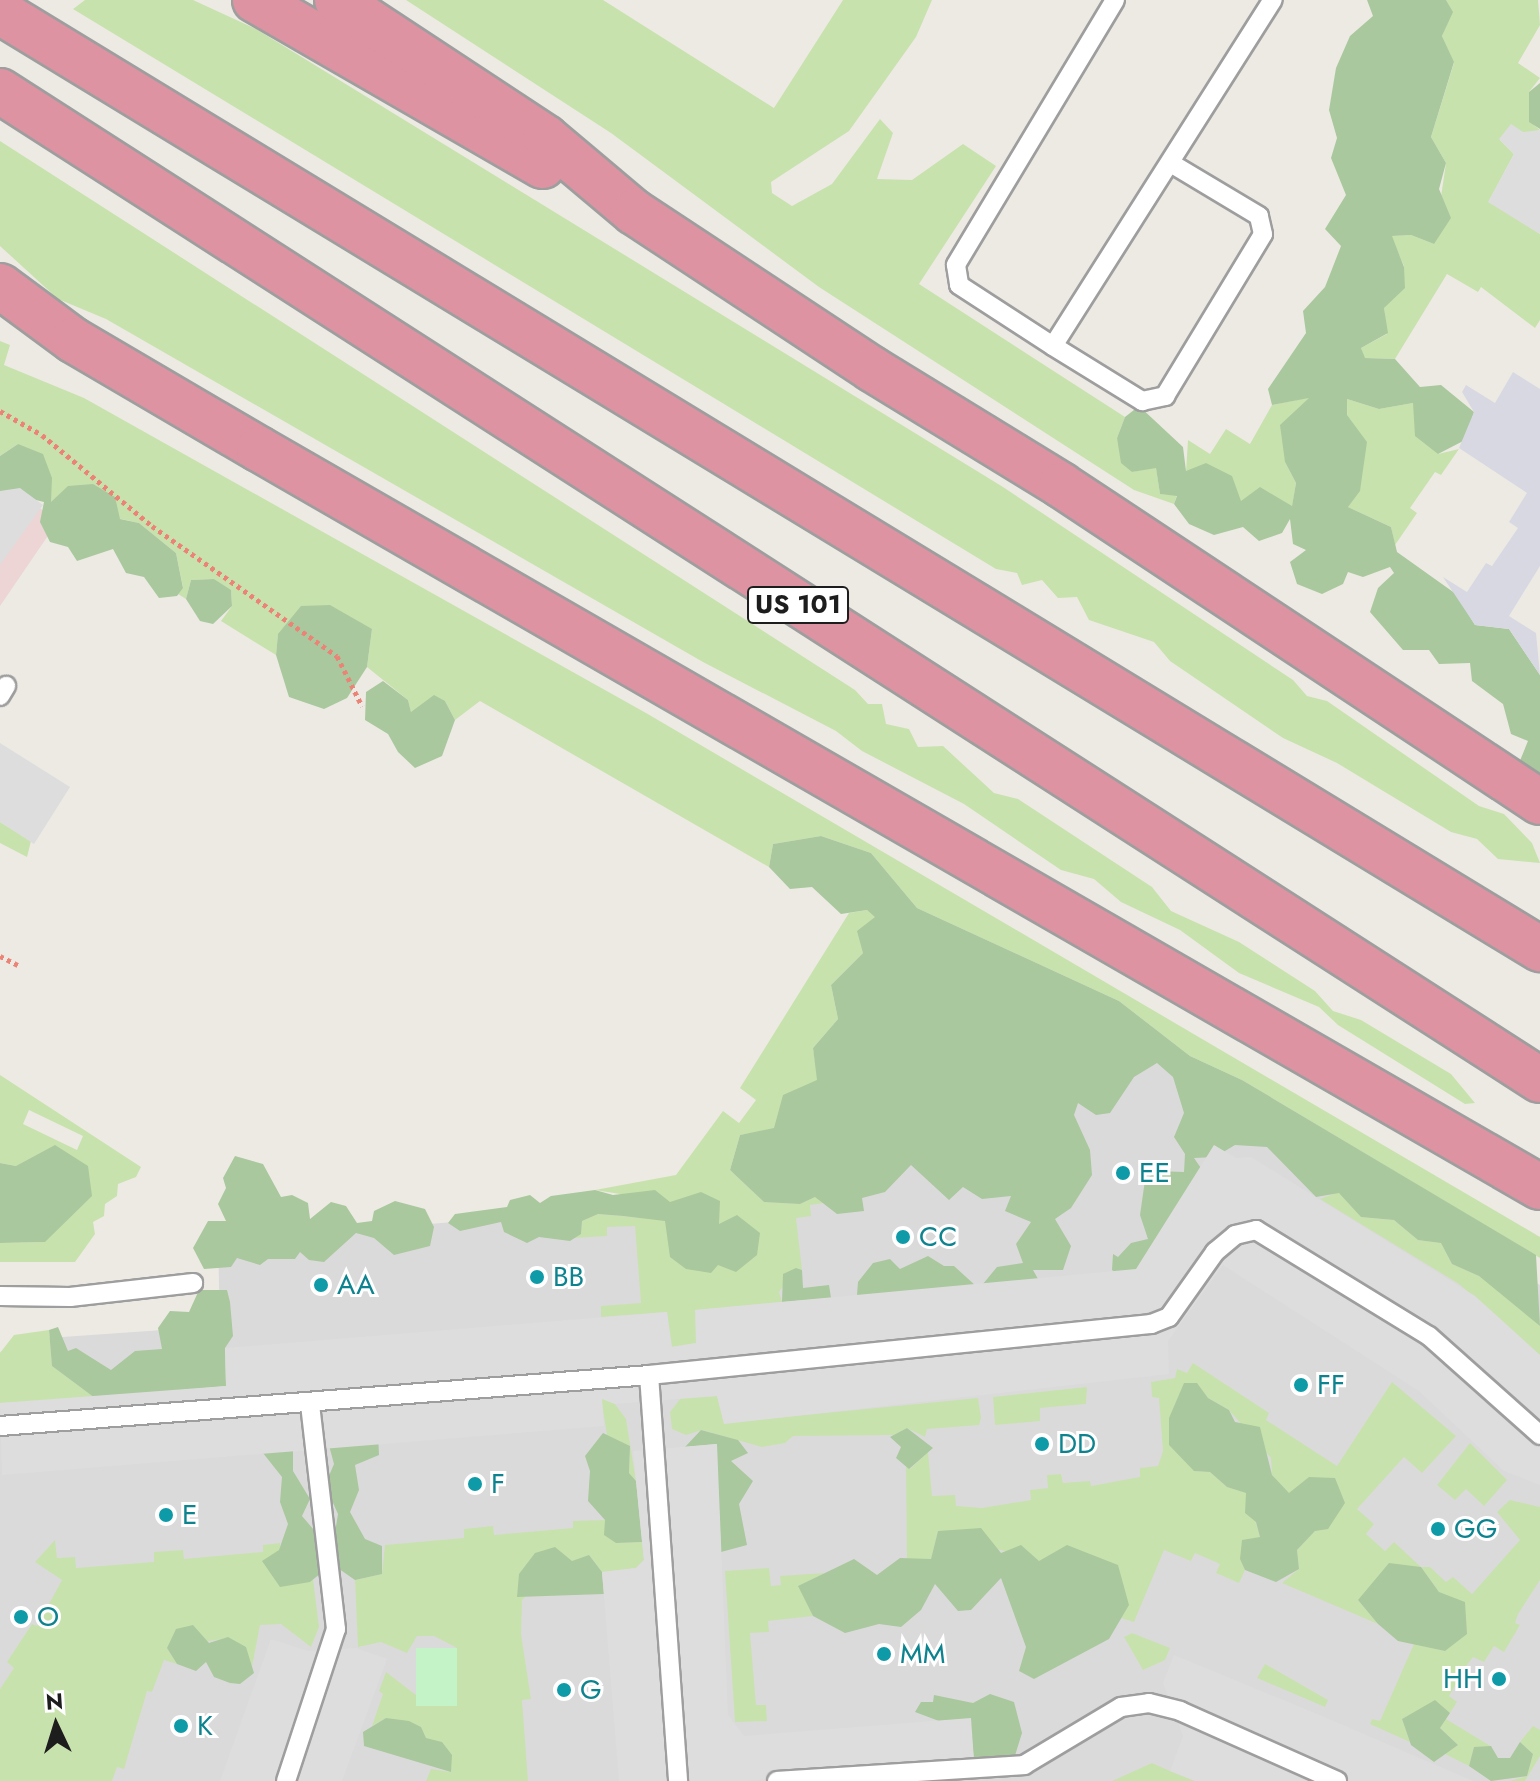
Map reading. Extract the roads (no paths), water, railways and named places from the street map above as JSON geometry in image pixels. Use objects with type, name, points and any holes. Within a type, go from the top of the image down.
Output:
[{"type":"highway","points":[[255,0],[444,111],[634,212],[1088,502],[1540,802]]},
{"type":"highway","points":[[337,0],[546,138],[634,212]]},
{"type":"highway","points":[[0,12],[1540,949]]},
{"type":"highway","name":"US 101","points":[[0,91],[1540,1080]]},
{"type":"highway","points":[[0,286],[73,340],[1540,1187]]},
{"type":"highway","points":[[0,317],[73,340]]},
{"type":"lane","points":[[1115,0],[956,265],[959,285],[1142,401],[1165,396],[1263,234],[1259,216],[1172,164]]},
{"type":"lane","points":[[1053,346],[1172,164],[1273,0]]},
{"type":"lane","points":[[0,1426],[649,1375],[1151,1324],[1169,1317],[1215,1252],[1235,1235],[1256,1230],[1429,1336],[1540,1435]]},
{"type":"lane","points":[[0,1296],[70,1297],[193,1283]]},
{"type":"lane","points":[[649,1375],[678,1781]]},
{"type":"lane","points":[[286,1781],[336,1629],[310,1404]]},
{"type":"lane","points":[[777,1781],[1024,1765],[1121,1707],[1149,1703],[1337,1781]]},
{"type":"place","name":"EE","points":[[1123,1173]]},
{"type":"place","name":"CC","points":[[903,1237]]},
{"type":"place","name":"BB","points":[[537,1277]]},
{"type":"place","name":"AA","points":[[321,1285]]},
{"type":"place","name":"FF","points":[[1301,1385]]},
{"type":"place","name":"DD","points":[[1042,1444]]},
{"type":"place","name":"F","points":[[475,1484]]},
{"type":"place","name":"E","points":[[166,1515]]},
{"type":"place","name":"GG","points":[[1438,1529]]},
{"type":"place","name":"O","points":[[21,1617]]},
{"type":"place","name":"MM","points":[[884,1654]]},
{"type":"place","name":"HH","points":[[1499,1679]]},
{"type":"place","name":"G","points":[[564,1690]]},
{"type":"place","name":"K","points":[[181,1726]]}]
